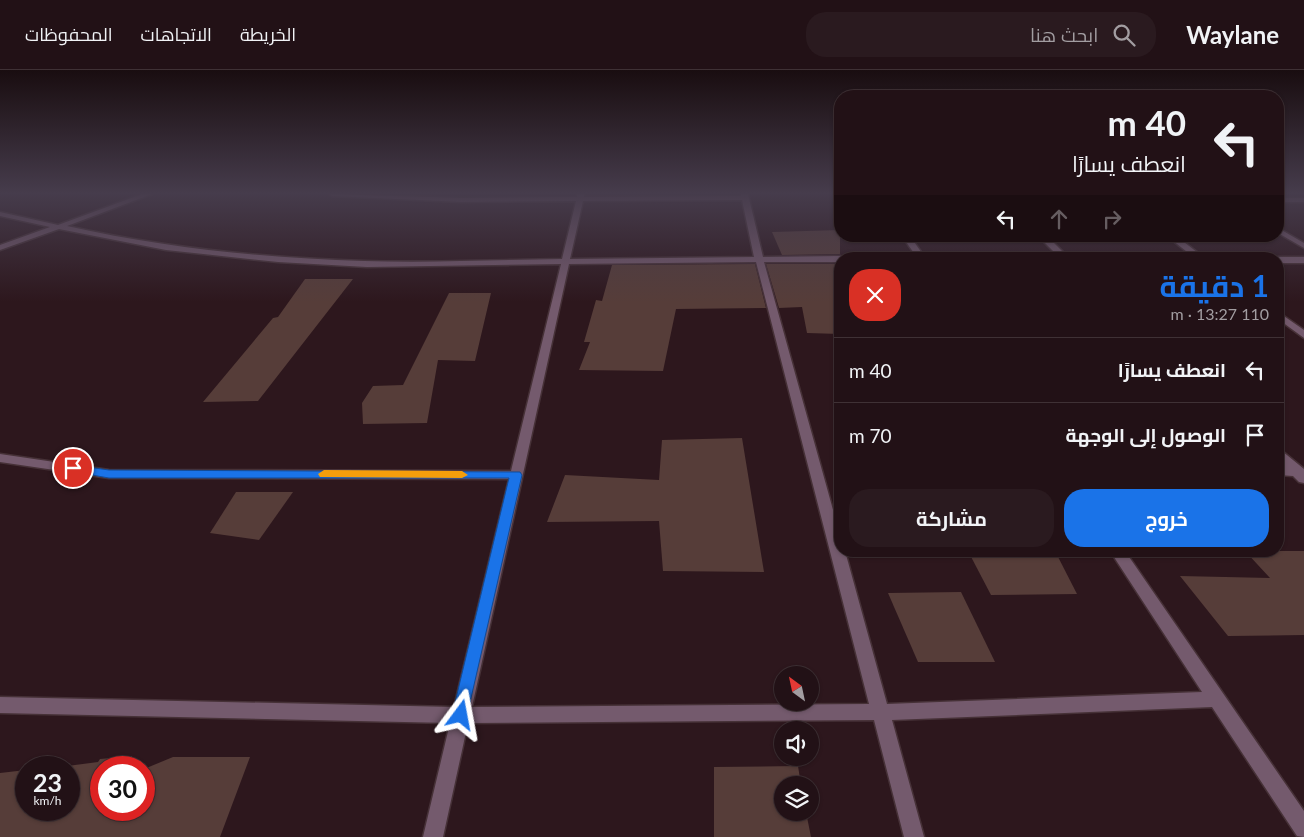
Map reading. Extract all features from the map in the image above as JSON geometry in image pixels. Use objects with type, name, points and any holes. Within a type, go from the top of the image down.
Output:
[{"type":"street","points":[[0,248],[51,230]]},
{"type":"street","points":[[74,230],[189,251],[300,261],[367,264],[834,259]]},
{"type":"street","points":[[433,837],[573,230]]},
{"type":"street","points":[[752,230],[834,540]]},
{"type":"street","points":[[1284,234],[1304,246]]},
{"type":"street","points":[[1048,242],[1059,252]]},
{"type":"street","points":[[1179,242],[1193,252]]},
{"type":"street","points":[[1284,260],[1304,260]]},
{"type":"street","points":[[1284,320],[1304,335]]},
{"type":"street","points":[[0,458],[109,474],[516,475]]},
{"type":"street","points":[[1284,459],[1301,474]]},
{"type":"street","points":[[1284,472],[1301,474]]},
{"type":"street","points":[[839,557],[914,837]]},
{"type":"street","points":[[1121,557],[1214,699],[1304,830]]},
{"type":"street","points":[[0,705],[461,715],[880,712],[1214,699]]},
{"type":"building","points":[[834,230],[834,242],[840,242],[840,252],[834,252],[834,254],[782,255],[772,232]]},
{"type":"building","points":[[755,264],[766,308],[676,309],[663,371],[579,370],[590,342],[584,342],[596,300],[602,301],[612,265]]},
{"type":"building","points":[[766,264],[834,264],[834,334],[807,333],[802,307],[779,308]]},
{"type":"building","points":[[305,279],[353,279],[258,401],[203,402],[273,318],[278,317]]},
{"type":"building","points":[[449,293],[491,293],[475,361],[438,360],[427,423],[363,424],[362,403],[373,386],[403,385]]},
{"type":"building","points":[[742,438],[764,572],[663,571],[659,521],[547,522],[565,475],[659,480],[662,440]]},
{"type":"building","points":[[236,492],[293,492],[259,540],[210,533]]},
{"type":"building","points":[[1284,551],[1304,551],[1304,635],[1228,636],[1180,576],[1270,578],[1251,557],[1284,557]]},
{"type":"building","points":[[971,557],[1058,557],[1077,594],[991,595]]},
{"type":"building","points":[[961,592],[995,662],[918,662],[888,593]]},
{"type":"building","points":[[173,757],[250,757],[220,837],[0,837],[0,773],[15,771],[15,821],[80,821],[80,764],[90,763],[90,821],[155,821],[155,764]]},
{"type":"building","points":[[798,766],[800,776],[774,776],[774,821],[808,821],[811,837],[714,837],[714,767]]},
{"type":"slow traffic","points":[[324,474],[462,475]]},
{"type":"route","points":[[73,468],[109,474],[516,475],[461,715]]}]
